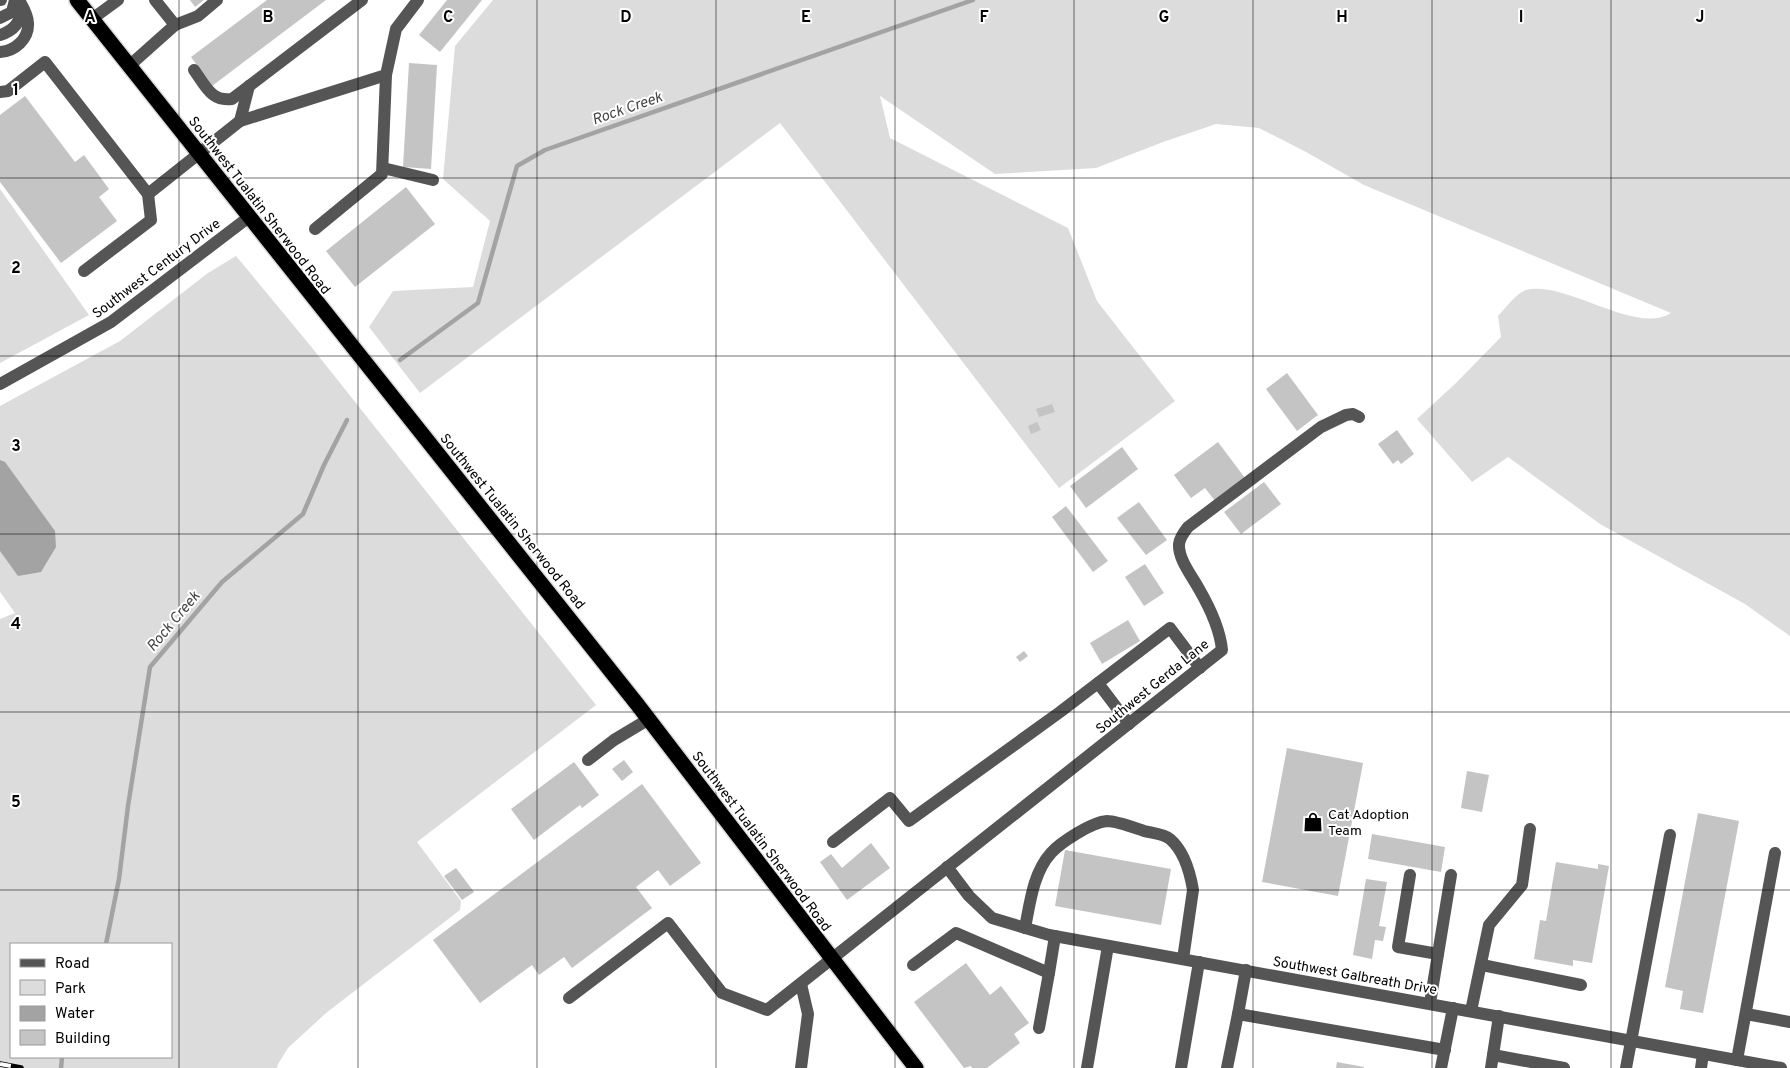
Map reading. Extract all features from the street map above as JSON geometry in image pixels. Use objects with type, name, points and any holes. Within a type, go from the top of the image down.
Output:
[{"type":"highway","name":"Southwest Tualatin Sherwood Road","points":[[77,0],[649,719],[916,1068]]},
{"type":"street","points":[[0,18],[12,12],[18,0]]},
{"type":"street","points":[[0,35],[16,26],[21,16],[18,0]]},
{"type":"street","points":[[0,52],[11,50],[20,44],[25,36],[28,23],[25,10],[18,0]]},
{"type":"street","points":[[92,19],[118,0]]},
{"type":"street","points":[[155,0],[175,25]]},
{"type":"street","points":[[129,66],[175,25],[198,16],[217,0]]},
{"type":"street","points":[[194,70],[213,96],[222,100],[232,99],[362,0]]},
{"type":"street","points":[[315,229],[382,174],[386,75],[396,29],[418,0]]},
{"type":"street","points":[[0,92],[8,91],[45,62],[148,194],[151,220],[84,271]]},
{"type":"street","points":[[148,194],[240,121],[386,75]]},
{"type":"street","points":[[240,121],[249,86]]},
{"type":"street","points":[[383,168],[433,180]]},
{"type":"street","name":"Southwest Century Drive","points":[[0,384],[111,322],[249,217]]},
{"type":"street","name":"Southwest Gerda Lane","points":[[569,998],[668,923],[722,993],[768,1010],[1222,650],[1221,635],[1180,553],[1179,543],[1182,535],[1188,527],[1309,435],[1346,415],[1354,414],[1359,417]]},
{"type":"street","points":[[833,842],[890,798],[909,821],[1170,628],[1200,668]]},
{"type":"street","points":[[1098,683],[1129,724]]},
{"type":"street","points":[[588,760],[614,740],[649,719]]},
{"type":"street","points":[[1024,928],[1036,879],[1051,853],[1080,832],[1108,821],[1168,837],[1184,859],[1193,890],[1183,959]]},
{"type":"street","points":[[1471,1011],[1489,925],[1522,885],[1530,829]]},
{"type":"street","points":[[1626,1068],[1670,836]]},
{"type":"street","points":[[1737,1060],[1775,853]]},
{"type":"street","name":"Southwest Galbreath Drive","points":[[946,868],[968,896],[992,918],[1055,936],[1781,1068]]},
{"type":"street","points":[[1410,875],[1398,947],[1438,954]]},
{"type":"street","points":[[1430,1003],[1451,875]]},
{"type":"street","points":[[913,965],[956,933],[1049,973]]},
{"type":"street","points":[[1039,1028],[1055,936]]},
{"type":"street","points":[[1087,1068],[1108,946]]},
{"type":"street","points":[[1181,1068],[1199,962]]},
{"type":"street","points":[[1482,965],[1581,985]]},
{"type":"street","points":[[1227,1068],[1246,970]]},
{"type":"street","points":[[800,1068],[808,1014],[801,984]]},
{"type":"street","points":[[1441,1068],[1453,1008]]},
{"type":"street","points":[[1238,1014],[1445,1050]]},
{"type":"street","points":[[1746,1014],[1790,1022]]},
{"type":"street","points":[[1491,1068],[1499,1016]]},
{"type":"street","points":[[1701,1068],[1703,1054]]},
{"type":"street","points":[[1493,1055],[1564,1068]]},
{"type":"green space","points":[[493,0],[1790,0],[1790,636],[1745,604],[1600,524],[1508,457],[1472,482],[1417,419],[1501,337],[1498,316],[1515,297],[1526,290],[1542,289],[1561,293],[1639,318],[1656,318],[1671,313],[1364,185],[1259,128],[1216,124],[1096,168],[995,174],[880,96],[890,138],[1068,228],[1097,301],[1175,401],[1059,488],[780,123],[420,393],[369,327],[393,291],[473,287],[490,221],[443,179],[455,46]]},
{"type":"green space","points":[[0,189],[89,315],[0,363]]},
{"type":"green space","points":[[236,256],[309,344],[596,705],[417,842],[461,901],[460,910],[326,1013],[288,1048],[277,1068],[0,1068],[0,619],[15,613],[0,592],[0,406],[120,341],[208,273]]},
{"type":"water","points":[[0,460],[5,462],[55,531],[56,547],[41,572],[18,576],[0,551]]},
{"type":"building","points":[[190,0],[204,0],[195,7]]},
{"type":"building","points":[[267,0],[326,0],[212,86],[191,57]]},
{"type":"building","points":[[447,0],[482,0],[440,52],[419,35]]},
{"type":"building","points":[[409,63],[437,65],[431,169],[403,167]]},
{"type":"building","points":[[25,96],[75,162],[84,155],[109,189],[99,197],[117,221],[61,263],[0,182],[0,115]]},
{"type":"building","points":[[406,187],[435,224],[355,287],[326,251]]},
{"type":"building","points":[[1287,373],[1318,415],[1297,431],[1266,389]]},
{"type":"building","points":[[1052,404],[1055,412],[1039,417],[1036,409]]},
{"type":"building","points":[[1037,422],[1041,430],[1031,434],[1028,426]]},
{"type":"building","points":[[1397,430],[1414,454],[1401,464],[1398,460],[1393,464],[1378,444]]},
{"type":"building","points":[[1218,442],[1245,478],[1215,501],[1205,488],[1191,498],[1174,475]]},
{"type":"building","points":[[1122,447],[1138,469],[1086,508],[1070,486]]},
{"type":"building","points":[[1264,482],[1281,504],[1241,534],[1224,512]]},
{"type":"building","points":[[1139,502],[1167,540],[1146,555],[1117,518]]},
{"type":"building","points":[[1066,506],[1108,561],[1093,572],[1052,517]]},
{"type":"building","points":[[1145,564],[1164,593],[1144,606],[1125,577]]},
{"type":"building","points":[[1128,620],[1140,641],[1102,664],[1090,643]]},
{"type":"building","points":[[1024,651],[1028,656],[1020,662],[1016,657]]},
{"type":"building","name":"Cat Adoption Team","points":[[1287,748],[1363,763],[1338,896],[1262,882]]},
{"type":"building","points":[[624,760],[633,772],[622,781],[612,769]]},
{"type":"building","points":[[574,762],[599,795],[582,808],[580,805],[534,840],[511,809]]},
{"type":"building","points":[[1467,771],[1489,775],[1482,812],[1461,808]]},
{"type":"building","points":[[642,784],[701,863],[670,886],[658,870],[636,887],[652,908],[572,968],[564,957],[539,975],[532,965],[480,1003],[433,940]]},
{"type":"building","points":[[1698,813],[1739,821],[1703,1013],[1680,1009],[1683,991],[1665,987]]},
{"type":"building","points":[[1372,834],[1445,847],[1441,872],[1368,859]]},
{"type":"building","points":[[871,843],[890,868],[847,900],[820,862],[831,854],[842,868]]},
{"type":"building","points":[[1065,850],[1171,869],[1161,925],[1055,906]]},
{"type":"building","points":[[1556,862],[1598,869],[1598,864],[1609,866],[1592,963],[1573,960],[1573,966],[1534,959],[1540,920],[1546,921]]},
{"type":"building","points":[[456,868],[474,892],[462,900],[444,876]]},
{"type":"building","points":[[1366,879],[1387,882],[1379,926],[1386,927],[1383,941],[1375,940],[1372,959],[1353,955]]},
{"type":"building","points":[[966,963],[990,995],[1001,986],[1029,1023],[1014,1034],[1020,1043],[987,1068],[972,1068],[971,1066],[964,1068],[914,1002]]},
{"type":"building","points":[[1337,1062],[1364,1067],[1364,1068],[1336,1068]]},
{"type":"waterway","name":"Rock Creek","points":[[400,360],[478,303],[517,166],[545,150],[973,0]]},
{"type":"waterway","name":"Rock Creek","points":[[106,943],[119,879],[128,806],[150,667],[222,582],[303,514],[324,465],[347,420]]},
{"type":"waterway","name":"Rock Creek","points":[[61,1068],[62,1058]]},
{"type":"railway","points":[[0,1064],[21,1068]]},
{"type":"place","name":"Cat Adoption Team","points":[[1313,822]]}]
